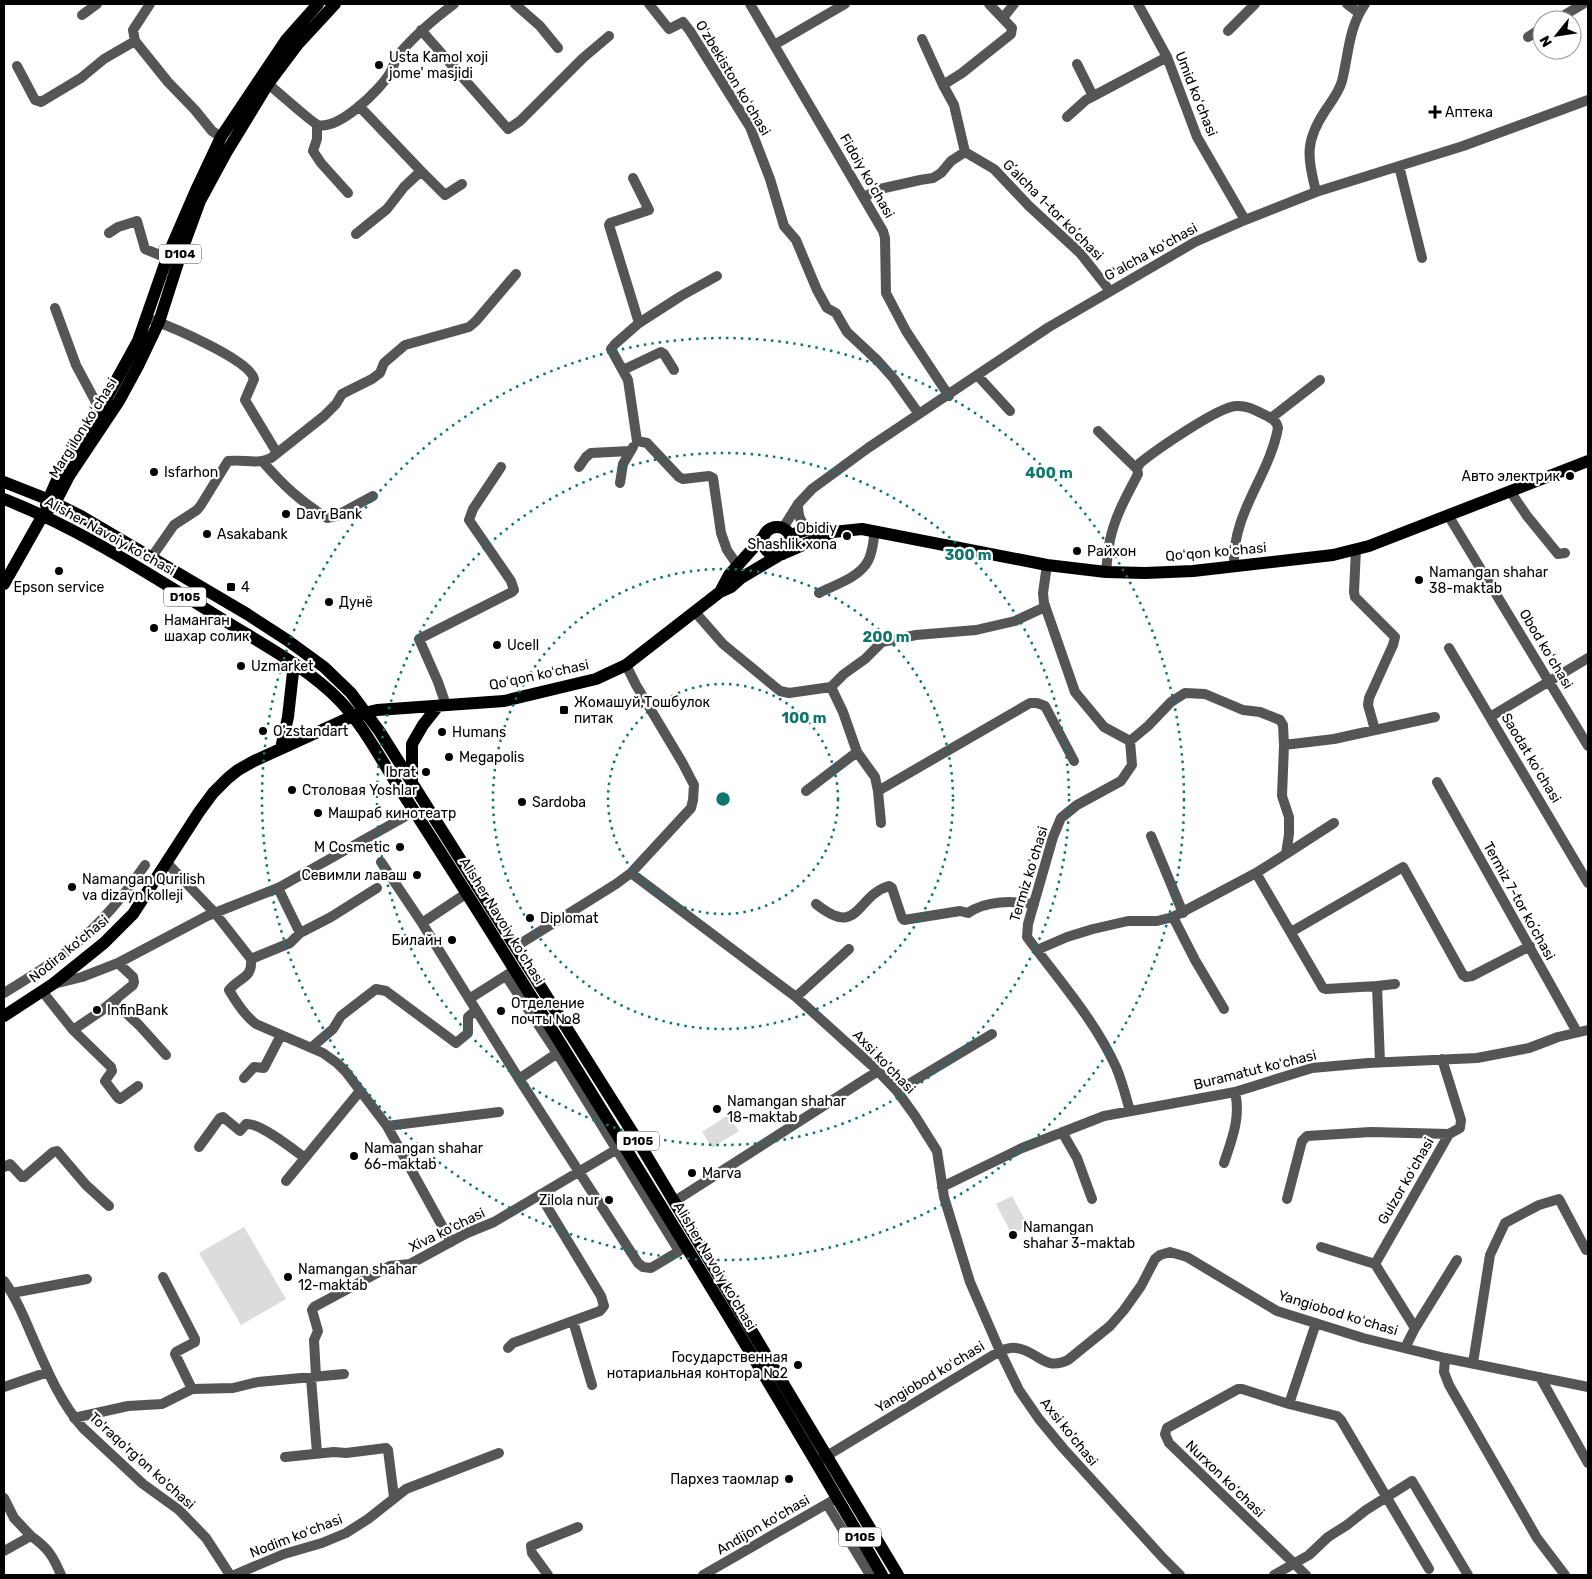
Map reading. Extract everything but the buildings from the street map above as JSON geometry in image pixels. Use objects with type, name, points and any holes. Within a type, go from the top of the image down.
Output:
[{"type":"main road","name":"Margʻilon koʻchasi","points":[[51,501],[61,471],[100,410],[138,341],[167,258],[221,137],[286,40],[318,4]]},
{"type":"main road","name":"Margʻilon koʻchasi","points":[[4,584],[51,501],[120,401],[159,322],[182,250],[200,202],[226,153],[268,84],[298,44],[336,4]]},
{"type":"main road","name":"Qoʻqon koʻchasi","points":[[786,532],[810,529],[834,532],[862,529],[1047,565],[1106,572],[1145,573],[1234,566],[1333,555],[1369,546],[1588,461]]},
{"type":"main road","name":"D105","points":[[4,482],[51,501],[247,614],[324,667],[351,693],[367,713]]},
{"type":"main road","name":"Alisher Navoiy ko'chasi","points":[[4,499],[43,515],[135,566],[294,663],[328,690],[353,716],[467,894],[510,973],[816,1462],[832,1501],[882,1575]]},
{"type":"main road","points":[[773,527],[786,532],[791,544],[782,554],[769,554],[762,542],[769,529],[773,527]]},
{"type":"main road","name":"Qoʻqon koʻchasi","points":[[367,713],[378,710],[504,701],[596,679],[626,665],[720,592],[731,587],[741,578],[782,554],[834,532]]},
{"type":"main road","name":"Qoʻqon koʻchasi","points":[[720,592],[728,575],[763,537]]},
{"type":"main road","points":[[281,748],[288,717],[294,663]]},
{"type":"main road","points":[[412,783],[412,744],[423,725],[442,705]]},
{"type":"main road","name":"Alisher Navoiy ko'chasi","points":[[367,713],[675,1201],[898,1575]]},
{"type":"main road","name":"Nodira ko'chasi","points":[[4,1016],[48,988],[104,943],[133,914],[199,812],[213,793],[238,770],[281,748],[353,716],[367,713]]},
{"type":"street","points":[[82,15],[97,4]]},
{"type":"street","points":[[150,4],[133,30],[135,40],[168,82],[212,130],[221,137]]},
{"type":"street","points":[[268,84],[317,125],[331,125],[374,94],[391,72],[399,54],[421,30],[454,4]]},
{"type":"street","points":[[515,4],[540,26],[558,48]]},
{"type":"street","name":"Oʻzbekiston koʻchasi","points":[[649,4],[670,29],[683,22],[690,31],[750,127],[770,179],[784,226],[796,240],[817,290],[827,308],[836,314],[847,332],[878,360],[919,414]]},
{"type":"street","name":"Fidoiy koʻchasi","points":[[750,4],[883,231],[885,238],[884,277],[886,293],[906,331],[948,396]]},
{"type":"street","points":[[774,45],[845,4]]},
{"type":"street","points":[[943,85],[1011,34],[1012,28],[989,4]]},
{"type":"street","points":[[1003,18],[1014,4]]},
{"type":"street","name":"Umid koʻchasi","points":[[1138,4],[1167,57],[1197,137],[1245,220]]},
{"type":"street","points":[[1228,31],[1255,4]]},
{"type":"street","points":[[1347,4],[1359,13]]},
{"type":"street","points":[[1316,192],[1309,160],[1310,141],[1316,124],[1342,83],[1347,48],[1359,13],[1365,4]]},
{"type":"street","points":[[421,30],[508,129],[520,121],[583,58],[609,36]]},
{"type":"street","points":[[1528,37],[1532,34]]},
{"type":"street","points":[[17,66],[35,100],[41,102],[81,78],[104,59],[135,40]]},
{"type":"street","points":[[864,197],[880,189],[933,178],[941,174],[951,161],[965,152],[954,104],[922,40]]},
{"type":"street","points":[[1066,117],[1094,96],[1167,57]]},
{"type":"street","points":[[1077,64],[1094,96]]},
{"type":"street","name":"Gʻalcha koʻchasi","points":[[786,532],[798,504],[828,476],[1049,327],[1195,242],[1316,192],[1518,127],[1588,100]]},
{"type":"street","points":[[359,106],[445,195],[462,184]]},
{"type":"street","points":[[317,125],[317,139],[313,151],[321,163],[348,193]]},
{"type":"street","name":"Gʼalcha 1-tor koʼchasi","points":[[965,152],[994,169],[1029,206],[1080,253],[1110,291]]},
{"type":"street","points":[[1398,166],[1422,258]]},
{"type":"street","points":[[356,234],[387,209],[404,187],[421,171]]},
{"type":"street","points":[[633,178],[649,210],[610,222],[609,225],[639,323]]},
{"type":"street","points":[[109,233],[118,227],[137,221],[145,249],[167,258]]},
{"type":"street","points":[[151,558],[174,525],[197,510],[201,505],[228,461],[263,462],[277,453],[324,416],[336,404],[342,394],[380,373],[384,363],[404,345],[469,327],[516,274]]},
{"type":"street","points":[[620,483],[623,464],[637,441],[628,380],[612,349],[615,344],[639,323],[717,276]]},
{"type":"street","points":[[55,308],[76,365],[100,410]]},
{"type":"street","points":[[146,318],[159,322],[224,352],[250,372],[254,379],[245,400],[277,453]]},
{"type":"street","points":[[623,370],[661,352],[674,370]]},
{"type":"street","points":[[978,376],[1010,411]]},
{"type":"street","points":[[1271,418],[1320,380]]},
{"type":"street","points":[[1106,572],[1109,541],[1123,503],[1138,474],[1137,469],[1140,463],[1177,438],[1228,408],[1233,406],[1249,406],[1271,418],[1277,423],[1278,430],[1270,455],[1244,512],[1235,544],[1234,566]]},
{"type":"street","points":[[1098,431],[1137,469]]},
{"type":"street","points":[[637,441],[647,443],[683,479],[709,476],[713,478],[721,533],[727,550],[738,566]]},
{"type":"street","points":[[579,467],[591,453],[630,451]]},
{"type":"street","points":[[263,462],[291,493],[326,518],[336,516],[373,496]]},
{"type":"street","points":[[442,705],[438,682],[419,639],[514,590],[511,581],[469,520],[473,508],[501,467]]},
{"type":"street","points":[[1510,491],[1526,516],[1558,554],[1565,554]]},
{"type":"street","points":[[798,504],[798,513],[801,521],[810,529]]},
{"type":"street","name":"Obod koʻchasi","points":[[1448,515],[1588,746]]},
{"type":"street","points":[[819,593],[851,577],[867,564],[875,531]]},
{"type":"street","points":[[1356,549],[1355,597],[1395,637],[1369,698],[1368,705],[1375,730]]},
{"type":"street","points":[[1047,565],[1043,593],[1045,607],[1074,692],[1104,727],[1130,741],[1175,699],[1185,693],[1197,693],[1243,710],[1269,715],[1280,720],[1283,725],[1284,745],[1281,793],[1289,817],[1286,854]]},
{"type":"street","points":[[695,612],[723,644],[780,691],[789,693],[830,687],[844,674],[866,659],[882,642],[916,635],[982,629],[1015,621],[1045,607]]},
{"type":"street","name":"Saodat koʻchasi","points":[[1449,648],[1588,883]]},
{"type":"street","points":[[1490,717],[1588,658]]},
{"type":"street","points":[[515,947],[631,873],[691,808],[694,785],[626,665]]},
{"type":"street","points":[[830,687],[843,712],[857,752],[874,776],[878,792],[881,822]]},
{"type":"street","points":[[878,792],[1030,703],[1045,706],[1074,761]]},
{"type":"street","points":[[1284,745],[1334,739],[1435,717]]},
{"type":"street","name":"Termiz koʻchasi","points":[[1130,741],[1132,765],[1121,781],[1077,805],[1061,818],[1052,837],[1026,930],[1027,937],[1059,977],[1102,1041],[1116,1067],[1130,1111]]},
{"type":"street","points":[[806,791],[857,752]]},
{"type":"street","name":"Termiz 7-tor koʼchasi","points":[[1437,782],[1577,1032]]},
{"type":"street","points":[[138,1086],[123,1098],[118,1098],[105,1082],[112,1069],[73,1030],[48,988],[118,963],[196,921],[278,888],[415,811]]},
{"type":"street","points":[[1037,950],[1067,937],[1093,929],[1128,922],[1157,920],[1178,915],[1256,873],[1334,823]]},
{"type":"street","points":[[1152,836],[1195,960],[1224,1009]]},
{"type":"street","points":[[381,862],[422,923],[519,1079],[638,1263],[647,1269],[658,1265],[683,1249]]},
{"type":"street","points":[[167,863],[215,913],[251,958],[252,966],[250,972],[229,990],[251,1020],[281,1035],[312,1047],[337,1063],[387,1126],[451,1242]]},
{"type":"street","points":[[4,993],[54,961],[92,930],[134,881],[145,865]]},
{"type":"street","points":[[1291,932],[1403,867],[1463,975],[1466,977],[1472,976],[1530,946]]},
{"type":"street","name":"Axsi ko'chasi","points":[[631,873],[796,997],[878,1071],[896,1091],[938,1151],[942,1187],[970,1282],[1019,1390],[1039,1419],[1086,1474],[1162,1558],[1180,1575]]},
{"type":"street","points":[[1256,873],[1324,989],[1395,984]]},
{"type":"street","points":[[816,904],[830,915],[847,917],[855,914],[871,897],[889,886],[892,888],[904,920],[960,911],[968,913],[992,904],[1014,902],[1034,904]]},
{"type":"street","points":[[278,888],[300,933]]},
{"type":"street","points":[[251,958],[290,943],[300,933],[331,917],[377,888]]},
{"type":"street","points":[[422,923],[467,894]]},
{"type":"street","points":[[92,930],[104,943]]},
{"type":"street","points":[[796,997],[850,949]]},
{"type":"street","points":[[73,1030],[114,1001],[134,982],[133,977],[118,963]]},
{"type":"street","points":[[469,999],[510,973]]},
{"type":"street","points":[[1377,986],[1380,1062]]},
{"type":"street","points":[[312,1047],[333,1029],[342,1016],[376,988],[386,991],[456,1043],[468,1032],[468,1017],[476,1010]]},
{"type":"street","points":[[114,1001],[166,1055]]},
{"type":"street","name":"Buramatut koʻchasi","points":[[942,1187],[1022,1148],[1104,1116],[1235,1092],[1312,1068],[1380,1062],[1477,1058],[1504,1054],[1588,1030]]},
{"type":"street","points":[[896,1091],[992,1034]]},
{"type":"street","points":[[244,1078],[254,1067],[264,1068],[281,1035]]},
{"type":"street","points":[[519,1079],[560,1051]]},
{"type":"street","name":"Gulzor koʻchasi","points":[[1375,1264],[1449,1134],[1460,1128],[1461,1120],[1442,1060]]},
{"type":"street","points":[[675,1201],[878,1071]]},
{"type":"street","points":[[286,1181],[360,1091]]},
{"type":"street","points":[[1224,1163],[1237,1119],[1238,1105],[1235,1092]]},
{"type":"street","points":[[387,1126],[499,1112]]},
{"type":"street","points":[[199,1147],[223,1118],[239,1131],[248,1123],[251,1124],[275,1136],[305,1158]]},
{"type":"street","points":[[1062,1132],[1077,1158],[1092,1199]]},
{"type":"street","points":[[1287,1199],[1302,1141],[1306,1137],[1371,1132],[1449,1134]]},
{"type":"street","name":"Xiva ko'chasi","points":[[314,1377],[314,1340],[318,1331],[312,1314],[314,1307],[390,1266],[410,1264],[467,1233],[494,1222],[620,1148]]},
{"type":"street","points":[[4,1167],[10,1164],[24,1177],[53,1152],[57,1151],[86,1184],[109,1206]]},
{"type":"street","points":[[508,1348],[514,1343],[600,1311],[604,1303],[540,1195]]},
{"type":"street","points":[[1473,1363],[1490,1255],[1505,1223],[1539,1206],[1559,1199],[1586,1250]]},
{"type":"street","points":[[1321,1247],[1375,1264],[1414,1328]]},
{"type":"street","name":"Yangiobod koʻchasi","points":[[816,1462],[1000,1351],[1016,1348],[1053,1364],[1068,1360],[1110,1326],[1135,1294],[1155,1259],[1160,1255],[1170,1252],[1187,1257],[1277,1311],[1363,1338],[1445,1358],[1588,1386]]},
{"type":"street","points":[[1405,1348],[1414,1328],[1457,1260]]},
{"type":"street","points":[[163,1277],[195,1339],[193,1343],[175,1354],[192,1389]]},
{"type":"street","points":[[12,1293],[87,1279]]},
{"type":"street","name":"To'raqo'rg'on ko'chasi","points":[[4,1281],[12,1293],[48,1372],[74,1418],[143,1484],[179,1510],[206,1538],[232,1575]]},
{"type":"street","points":[[573,1321],[592,1385]]},
{"type":"street","points":[[1316,1323],[1289,1404],[1337,1416],[1341,1420],[1428,1569]]},
{"type":"street","points":[[1445,1358],[1444,1372],[1450,1385],[1537,1538],[1565,1575]]},
{"type":"street","points":[[4,1387],[48,1372]]},
{"type":"street","points":[[74,1418],[128,1406],[162,1404],[192,1389],[233,1388],[258,1382],[344,1374]]},
{"type":"street","points":[[314,1377],[317,1453]]},
{"type":"street","points":[[1540,1377],[1588,1463]]},
{"type":"street","name":"Nurxon koʻchasi","points":[[1289,1404],[1238,1389],[1171,1425],[1165,1434],[1169,1443],[1306,1575]]},
{"type":"street","points":[[285,1457],[386,1448],[388,1450],[394,1497]]},
{"type":"street","name":"Nodim koʻchasi","points":[[232,1575],[284,1554],[322,1543],[346,1533],[368,1519],[406,1489],[499,1453]]},
{"type":"street","points":[[1274,1575],[1309,1555],[1328,1537],[1386,1496],[1414,1481],[1468,1575]]},
{"type":"street","points":[[4,1498],[14,1518],[51,1553],[61,1575]]},
{"type":"street","points":[[832,1501],[870,1575]]},
{"type":"street","name":"Andijon ko'chasi","points":[[703,1575],[832,1501]]},
{"type":"street","points":[[548,1575],[532,1553],[531,1546],[578,1527]]},
{"type":"street","points":[[4,1552],[31,1536]]},
{"type":"shaded area","points":[[728,1115],[739,1131],[712,1148],[702,1132]]},
{"type":"shaded area","points":[[1012,1196],[1028,1226],[1012,1235],[996,1204]]},
{"type":"shaded area","points":[[244,1227],[286,1299],[241,1325],[199,1253]]},
{"type":"place","name":"Usta Kamol xoji jome' masjidi","points":[[379,65]]},
{"type":"place","name":"Аптека","points":[[1435,112]]},
{"type":"place","name":"Isfarhon","points":[[154,472]]},
{"type":"place","name":"Авто электрик","points":[[1570,476]]},
{"type":"place","name":"Davr Bank","points":[[286,514]]},
{"type":"place","name":"Asakabank","points":[[207,534]]},
{"type":"place","name":"Obidiy Shashlik xona","points":[[847,536]]},
{"type":"place","name":"Райхон","points":[[1077,551]]},
{"type":"place","name":"Epson service","points":[[59,571]]},
{"type":"place","name":"Namangan shahar 38-maktab","points":[[1419,580]]},
{"type":"place","name":"4","points":[[231,587]]},
{"type":"place","name":"Дунё","points":[[329,602]]},
{"type":"place","name":"Наманган шахар солик","points":[[154,628]]},
{"type":"place","name":"Ucell","points":[[497,645]]},
{"type":"place","name":"Uzmarket","points":[[241,666]]},
{"type":"place","name":"Жомашуй,Тошбулок питак","points":[[564,710]]},
{"type":"place","name":"O'zstandart","points":[[263,731]]},
{"type":"place","name":"Humans","points":[[442,732]]},
{"type":"place","name":"Megapolis","points":[[449,757]]},
{"type":"place","name":"Ibrat","points":[[426,772]]},
{"type":"place","name":"Столовая Yoshlar","points":[[292,790]]},
{"type":"place","name":"Sardoba","points":[[522,802]]},
{"type":"place","name":"Машраб кинотеатр","points":[[318,813]]},
{"type":"place","name":"M Cosmetic","points":[[400,847]]},
{"type":"place","name":"Севимли лаваш","points":[[417,875]]},
{"type":"place","name":"Namangan Qurilish va dizayn kolleji","points":[[72,887]]},
{"type":"place","name":"Diplomat","points":[[530,918]]},
{"type":"place","name":"Билайн","points":[[452,940]]},
{"type":"place","name":"InfinBank","points":[[97,1010]]},
{"type":"place","name":"Отделение почты №8","points":[[501,1011]]},
{"type":"place","name":"Namangan shahar 18-maktab","points":[[717,1109]]},
{"type":"place","name":"Namangan shahar 66-maktab","points":[[354,1156]]},
{"type":"place","name":"Marva","points":[[692,1173]]},
{"type":"place","name":"Zilola nur","points":[[609,1200]]},
{"type":"place","name":"Namangan shahar 3-maktab","points":[[1013,1235]]},
{"type":"place","name":"Namangan shahar 12-maktab","points":[[288,1277]]},
{"type":"place","name":"Государственная нотариальная контора №2","points":[[798,1365]]},
{"type":"place","name":"Пархез таомлар","points":[[789,1479]]}]
